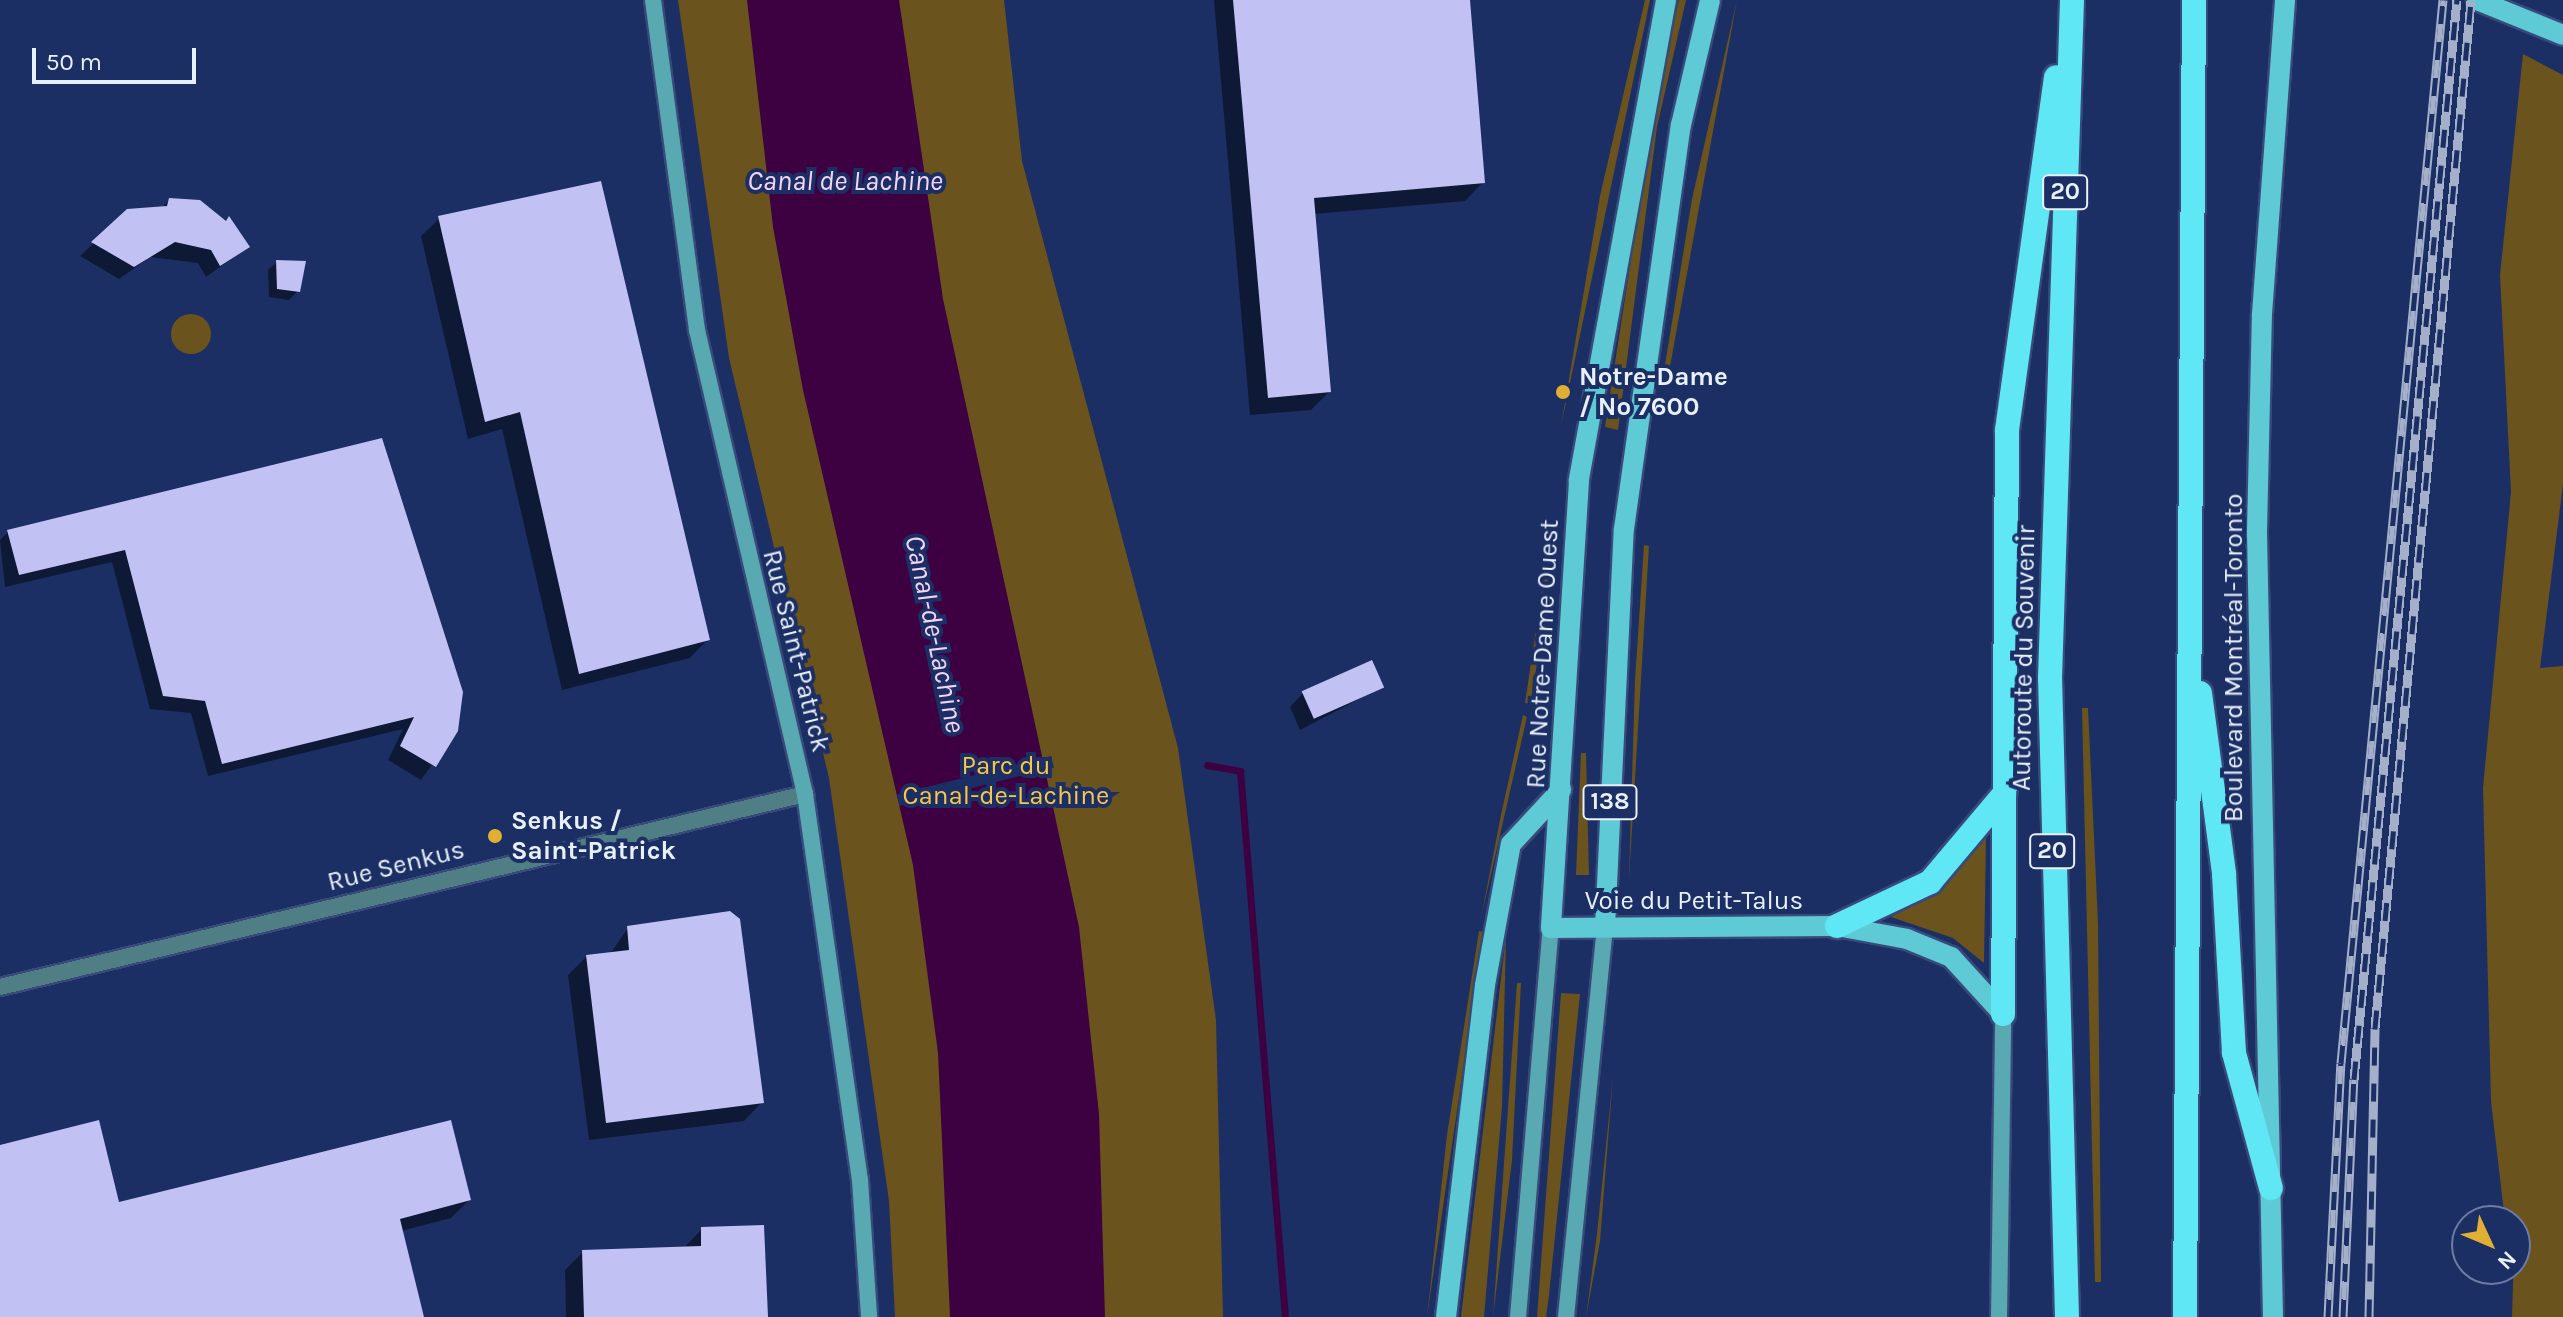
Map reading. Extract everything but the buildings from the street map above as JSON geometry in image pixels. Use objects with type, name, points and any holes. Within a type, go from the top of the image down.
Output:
[{"type":"highway","points":[[2003,1014],[2011,371],[2071,0]]},
{"type":"highway","name":"Autoroute du Souvenir","points":[[2067,1317],[2050,678],[2071,0]]},
{"type":"highway","points":[[2185,1317],[2194,0]]},
{"type":"highway","points":[[2189,610],[2224,874],[2234,1053],[2271,1188]]},
{"type":"highway","points":[[1837,926],[1930,882],[2004,794]]},
{"type":"main road","name":"Rue Saint-Patrick","points":[[653,0],[697,330],[805,794],[860,1180],[869,1317]]},
{"type":"main road","name":"Rue Notre-Dame Ouest","points":[[1518,1317],[1551,928],[1579,481],[1666,0]]},
{"type":"main road","name":"138","points":[[1605,927],[1624,529],[1681,125],[1710,0]]},
{"type":"main road","name":"Boulevard Montréal-Toronto","points":[[2273,1317],[2257,531],[2262,314],[2285,0]]},
{"type":"main road","points":[[2477,0],[2563,35]]},
{"type":"main road","points":[[1446,1317],[1485,985],[1511,844],[1561,790]]},
{"type":"main road","name":"Voie du Petit-Talus","points":[[1551,928],[1837,926],[1941,951],[2003,1014]]},
{"type":"main road","points":[[1566,1317],[1605,927]]},
{"type":"main road","points":[[1999,1317],[2003,1014]]},
{"type":"street","name":"Rue Senkus","points":[[0,987],[805,794]]},
{"type":"green space","name":"Parc du Canal-de-Lachine","points":[[678,0],[1004,0],[1022,161],[1178,748],[1216,1020],[1223,1317],[895,1317],[889,1201],[829,778],[729,358]]},
{"type":"green space","points":[[1645,0],[1650,0],[1561,426],[1600,196]]},
{"type":"green space","points":[[1679,0],[1686,0],[1657,127],[1618,430],[1605,427],[1656,99]]},
{"type":"green space","points":[[1737,0],[1669,372],[1664,371],[1692,199]]},
{"type":"green space","points":[[2523,54],[2563,75],[2563,484],[2540,668],[2563,666],[2563,1317],[2512,1317],[2513,1285],[2531,1285],[2531,1205],[2503,1205],[2491,1101],[2483,788],[2511,492],[2500,275]]},
{"type":"green space","points":[[191,314],[205,320],[211,334],[205,348],[191,354],[177,348],[171,334],[177,320]]},
{"type":"green space","points":[[1550,536],[1546,612],[1530,704],[1525,703]]},
{"type":"green space","points":[[1644,545],[1649,546],[1629,879],[1635,680]]},
{"type":"green space","points":[[2082,708],[2088,708],[2098,923],[2101,1282],[2095,1282]]},
{"type":"green space","points":[[1523,715],[1527,717],[1481,918],[1501,815]]},
{"type":"green space","points":[[1581,753],[1586,753],[1589,875],[1576,875]]},
{"type":"green space","points":[[1982,835],[1986,836],[1984,963],[1953,938],[1891,917],[1939,892]]},
{"type":"green space","points":[[1479,931],[1483,932],[1427,1317],[1447,1135]]},
{"type":"green space","points":[[1506,936],[1502,1107],[1484,1317],[1461,1317]]},
{"type":"green space","points":[[1517,983],[1521,983],[1512,1160],[1493,1317]]},
{"type":"green space","points":[[1561,993],[1580,994],[1549,1295],[1546,1317],[1537,1317]]},
{"type":"green space","points":[[1613,1077],[1600,1241],[1586,1317],[1597,1234]]},
{"type":"water","name":"Canal de Lachine","points":[[747,0],[899,0],[943,299],[1079,927],[1099,1114],[1105,1317],[950,1317],[938,1053],[913,865],[803,390],[773,227]]},
{"type":"pier","points":[[1051,756],[1054,768],[900,806],[897,794]]},
{"type":"waterway","points":[[1207,765],[1240,771],[1285,1317]]},
{"type":"railway","points":[[2328,1317],[2341,1063],[2443,0]]},
{"type":"railway","points":[[2343,1317],[2354,1079],[2457,0]]},
{"type":"railway","points":[[2369,1317],[2375,1028],[2471,0]]},
{"type":"place","name":"Notre-Dame / No 7600","points":[[1563,392]]},
{"type":"place","name":"Senkus / Saint-Patrick","points":[[495,836]]},
{"type":"water label","name":"Canal-de-Lachine","points":[[935,634]]}]
